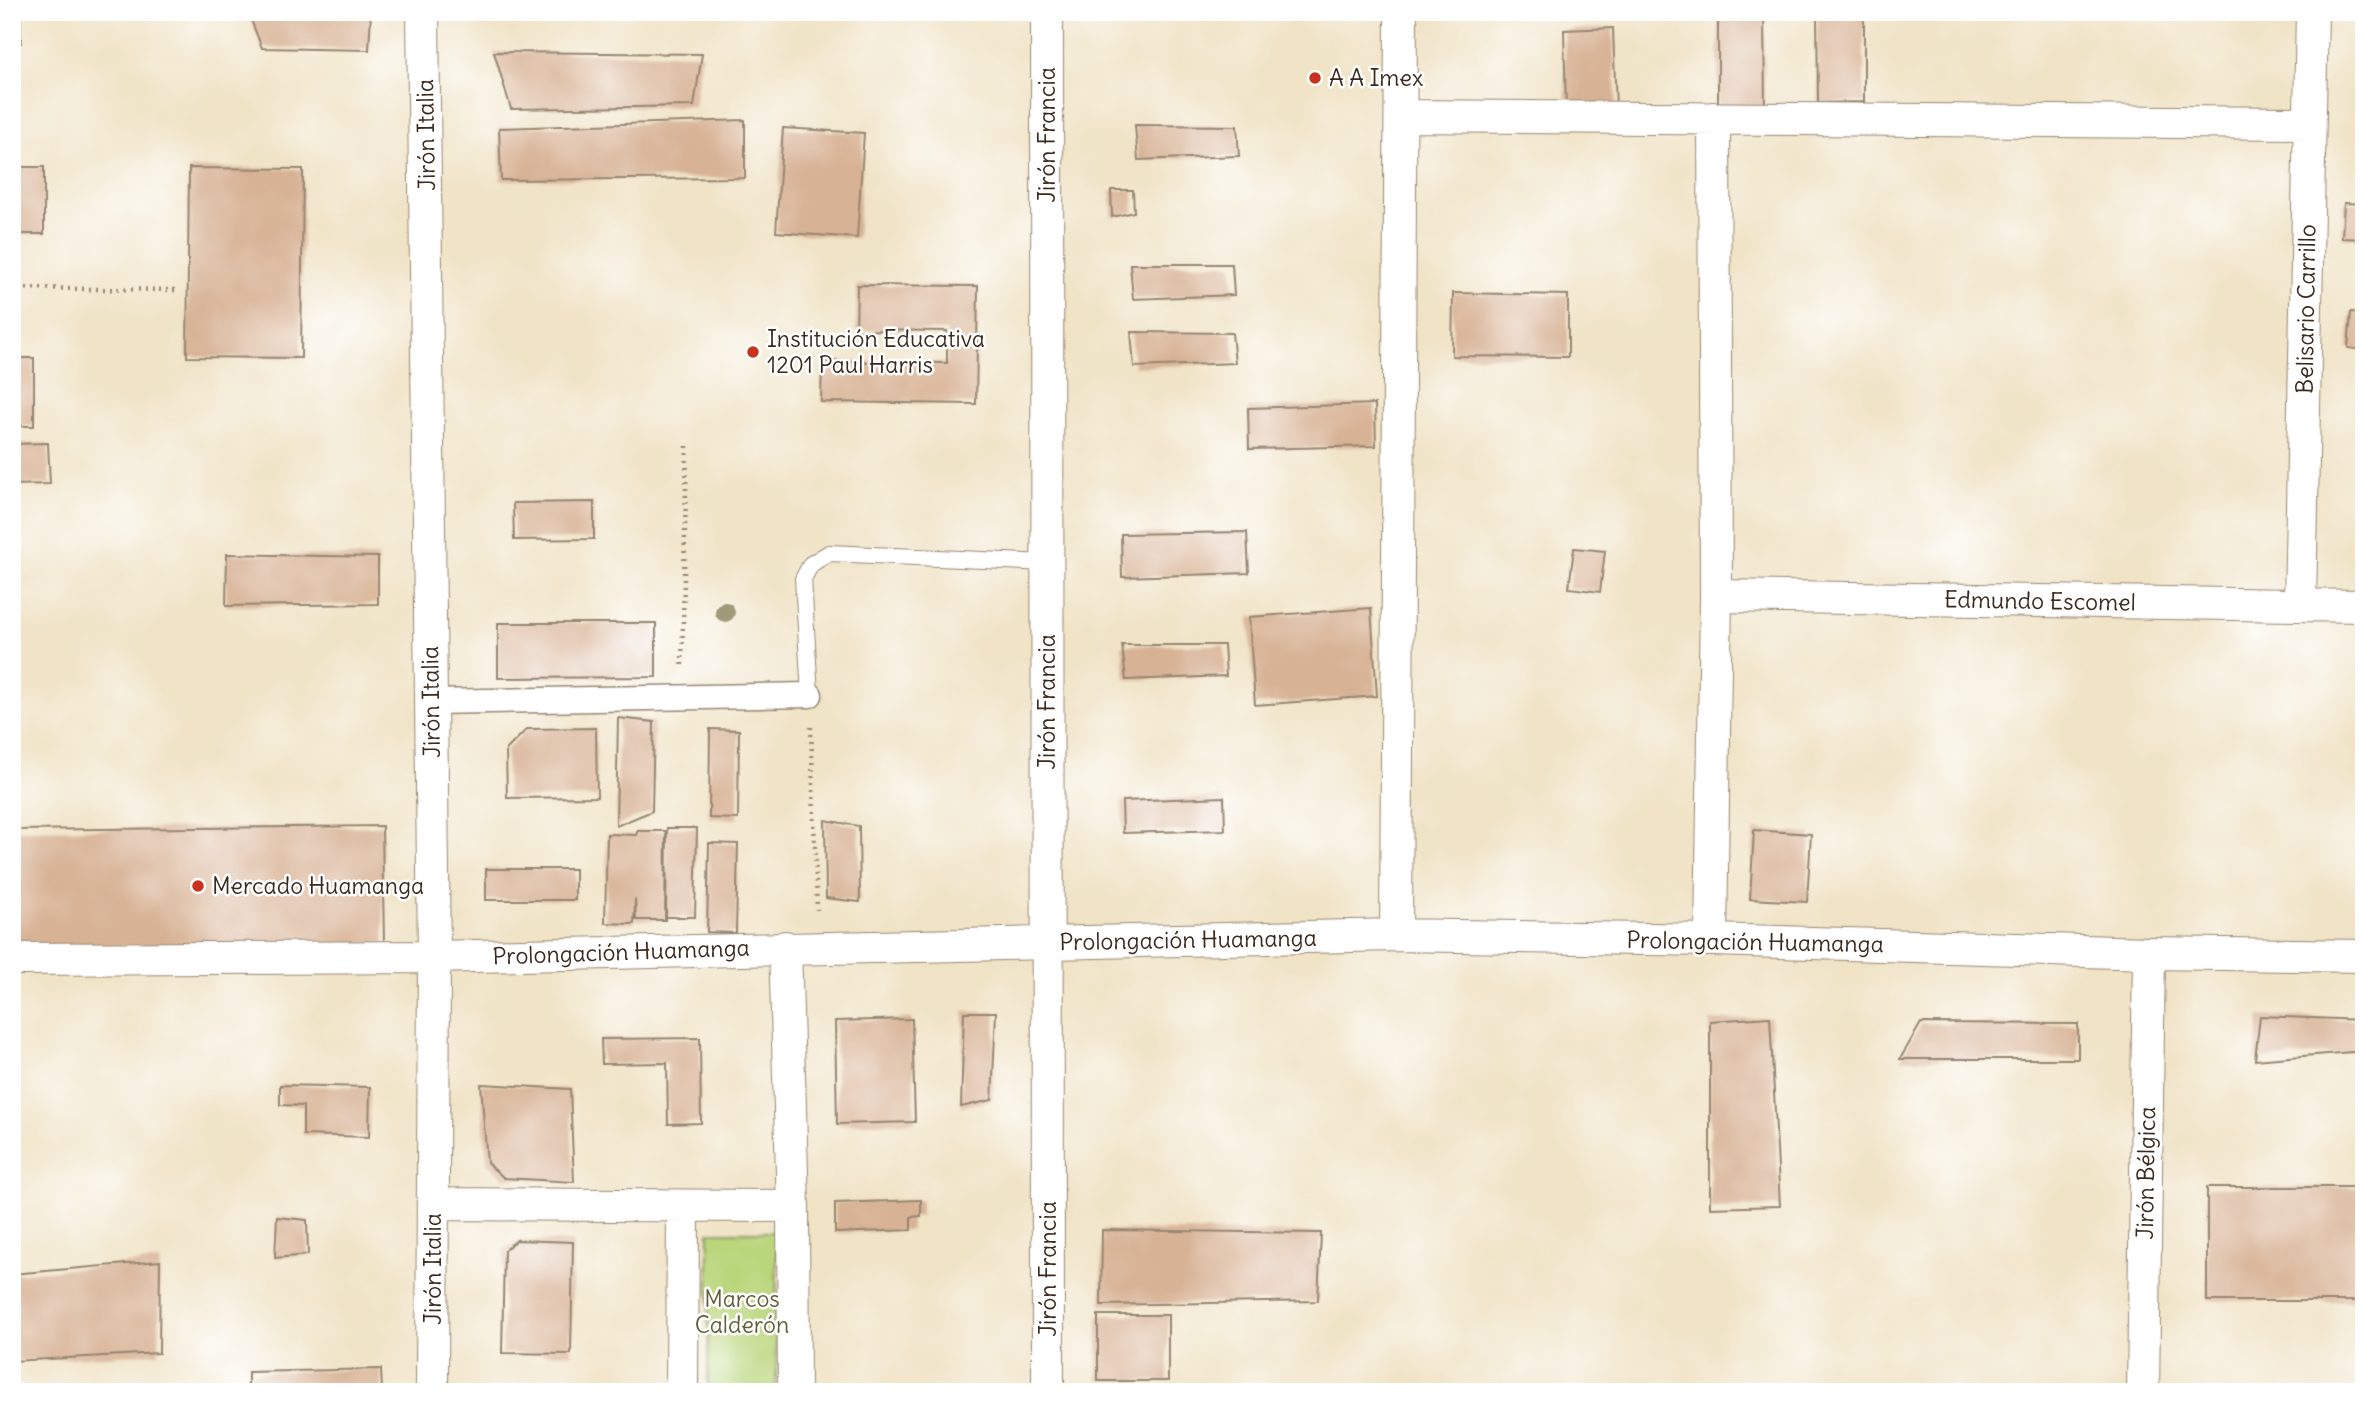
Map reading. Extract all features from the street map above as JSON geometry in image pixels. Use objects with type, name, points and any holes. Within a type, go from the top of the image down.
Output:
[{"type":"street","name":"Jirón Italia","points":[[424,12],[434,957],[432,1392]]},
{"type":"street","name":"Jirón Francia","points":[[1047,12],[1048,1392]]},
{"type":"street","points":[[1396,935],[1401,12]]},
{"type":"street","name":"Belisario Carrillo","points":[[2300,605],[2312,12]]},
{"type":"street","points":[[1401,116],[2309,123]]},
{"type":"street","points":[[1712,940],[1716,596],[1714,118]]},
{"type":"street","name":"Edmundo Escomel","points":[[1716,596],[2364,606]]},
{"type":"street","points":[[430,702],[810,695]]},
{"type":"street","name":"Prolongación Huamanga","points":[[12,959],[434,957],[819,946],[1396,935],[2364,956]]},
{"type":"street","points":[[785,947],[793,1206],[794,1392]]},
{"type":"street","name":"Jirón Bélgica","points":[[2143,1392],[2149,953]]},
{"type":"street","points":[[434,1203],[793,1206]]},
{"type":"street","points":[[682,1392],[683,1206]]},
{"type":"lane","points":[[810,695],[803,579],[811,564],[829,553],[1047,563]]},
{"type":"path","points":[[12,288],[176,290]]},
{"type":"path","points":[[681,697],[687,445]]},
{"type":"path","points":[[810,695],[819,946]]},
{"type":"green space","name":"Marcos Calderón","points":[[709,1232],[777,1232],[776,1392],[708,1392]]},
{"type":"building","points":[[12,12],[21,12],[21,43],[12,43]]},
{"type":"building","points":[[248,12],[371,12],[369,50],[262,48]]},
{"type":"building","points":[[1718,12],[1764,12],[1765,110],[1718,111]]},
{"type":"building","points":[[1817,12],[1864,12],[1864,102],[1818,103]]},
{"type":"building","points":[[1613,28],[1616,109],[1566,110],[1564,30]]},
{"type":"building","points":[[494,52],[702,54],[694,106],[511,109]]},
{"type":"building","points":[[745,120],[745,178],[501,180],[499,128]]},
{"type":"building","points":[[1135,125],[1237,126],[1239,156],[1138,160]]},
{"type":"building","points":[[783,128],[864,133],[857,238],[776,232]]},
{"type":"building","points":[[12,167],[44,167],[44,234],[12,234]]},
{"type":"building","points":[[189,168],[303,169],[301,358],[187,357]]},
{"type":"building","points":[[1111,190],[1133,190],[1134,212],[1112,217]]},
{"type":"building","points":[[2344,203],[2364,204],[2364,239],[2342,238]]},
{"type":"building","points":[[1130,264],[1232,264],[1234,295],[1133,299]]},
{"type":"building","points":[[857,285],[978,286],[976,404],[821,402],[822,361],[947,363],[947,331],[856,330]]},
{"type":"building","points":[[1453,293],[1568,295],[1568,357],[1452,356]]},
{"type":"building","points":[[2351,312],[2364,313],[2364,350],[2348,348]]},
{"type":"building","points":[[1131,332],[1232,333],[1235,363],[1134,367]]},
{"type":"building","points":[[12,358],[34,358],[34,426],[12,426]]},
{"type":"building","points":[[1375,404],[1376,446],[1249,449],[1248,408]]},
{"type":"building","points":[[48,443],[50,484],[12,485],[12,444]]},
{"type":"building","points":[[594,502],[594,539],[514,540],[513,503]]},
{"type":"building","points":[[1247,532],[1249,573],[1122,577],[1121,534]]},
{"type":"building","points":[[1574,548],[1605,551],[1600,592],[1569,588]]},
{"type":"building","points":[[227,554],[378,557],[378,604],[226,606]]},
{"type":"building","points":[[1371,608],[1377,696],[1255,705],[1249,617]]},
{"type":"building","points":[[498,623],[656,623],[656,677],[498,678]]},
{"type":"building","points":[[1122,645],[1224,645],[1226,676],[1126,680]]},
{"type":"building","points":[[618,718],[654,722],[652,811],[616,826]]},
{"type":"building","points":[[596,728],[597,797],[507,798],[506,750],[527,729]]},
{"type":"building","points":[[710,729],[739,730],[738,819],[709,818]]},
{"type":"building","points":[[1224,797],[1225,830],[1123,833],[1122,801]]},
{"type":"building","points":[[825,820],[859,826],[860,902],[826,898]]},
{"type":"building","name":"Mercado Huamanga","points":[[382,826],[384,943],[12,947],[12,830]]},
{"type":"building","points":[[667,828],[697,828],[695,917],[666,917]]},
{"type":"building","points":[[1754,830],[1811,834],[1807,902],[1750,899]]},
{"type":"building","points":[[637,831],[666,831],[665,920],[636,920],[635,899],[634,924],[605,923],[607,834],[637,835]]},
{"type":"building","points":[[709,843],[738,844],[736,933],[707,932]]},
{"type":"building","points":[[486,869],[575,869],[575,900],[486,900]]},
{"type":"building","points":[[964,1012],[996,1012],[992,1100],[961,1107]]},
{"type":"building","points":[[2260,1016],[2364,1020],[2364,1051],[2255,1060]]},
{"type":"building","points":[[1770,1017],[1780,1206],[1710,1208],[1710,1021]]},
{"type":"building","points":[[912,1019],[915,1122],[837,1124],[835,1021]]},
{"type":"building","points":[[1921,1023],[2078,1024],[2078,1059],[1900,1059]]},
{"type":"building","points":[[700,1038],[701,1123],[668,1124],[667,1063],[602,1064],[601,1039]]},
{"type":"building","points":[[481,1084],[570,1089],[574,1182],[504,1178],[487,1163]]},
{"type":"building","points":[[280,1085],[370,1087],[369,1137],[303,1135],[303,1106],[280,1105]]},
{"type":"building","points":[[2207,1187],[2364,1187],[2364,1301],[2207,1301]]},
{"type":"building","points":[[921,1200],[921,1216],[911,1217],[911,1230],[835,1233],[835,1203]]},
{"type":"building","points":[[277,1217],[307,1220],[308,1255],[275,1258]]},
{"type":"building","points":[[1102,1230],[1321,1233],[1318,1301],[1101,1305]]},
{"type":"building","points":[[517,1240],[573,1242],[571,1354],[502,1353],[504,1250]]},
{"type":"building","points":[[160,1261],[159,1353],[12,1361],[12,1274]]},
{"type":"building","points":[[1098,1315],[1168,1315],[1168,1381],[1098,1381]]},
{"type":"building","points":[[381,1369],[382,1392],[248,1392],[248,1372]]},
{"type":"place","name":"A A Imex","points":[[1315,78]]},
{"type":"place","name":"Institución Educativa 1201 Paul Harris","points":[[753,352]]},
{"type":"place","name":"Mercado Huamanga","points":[[198,886]]}]
